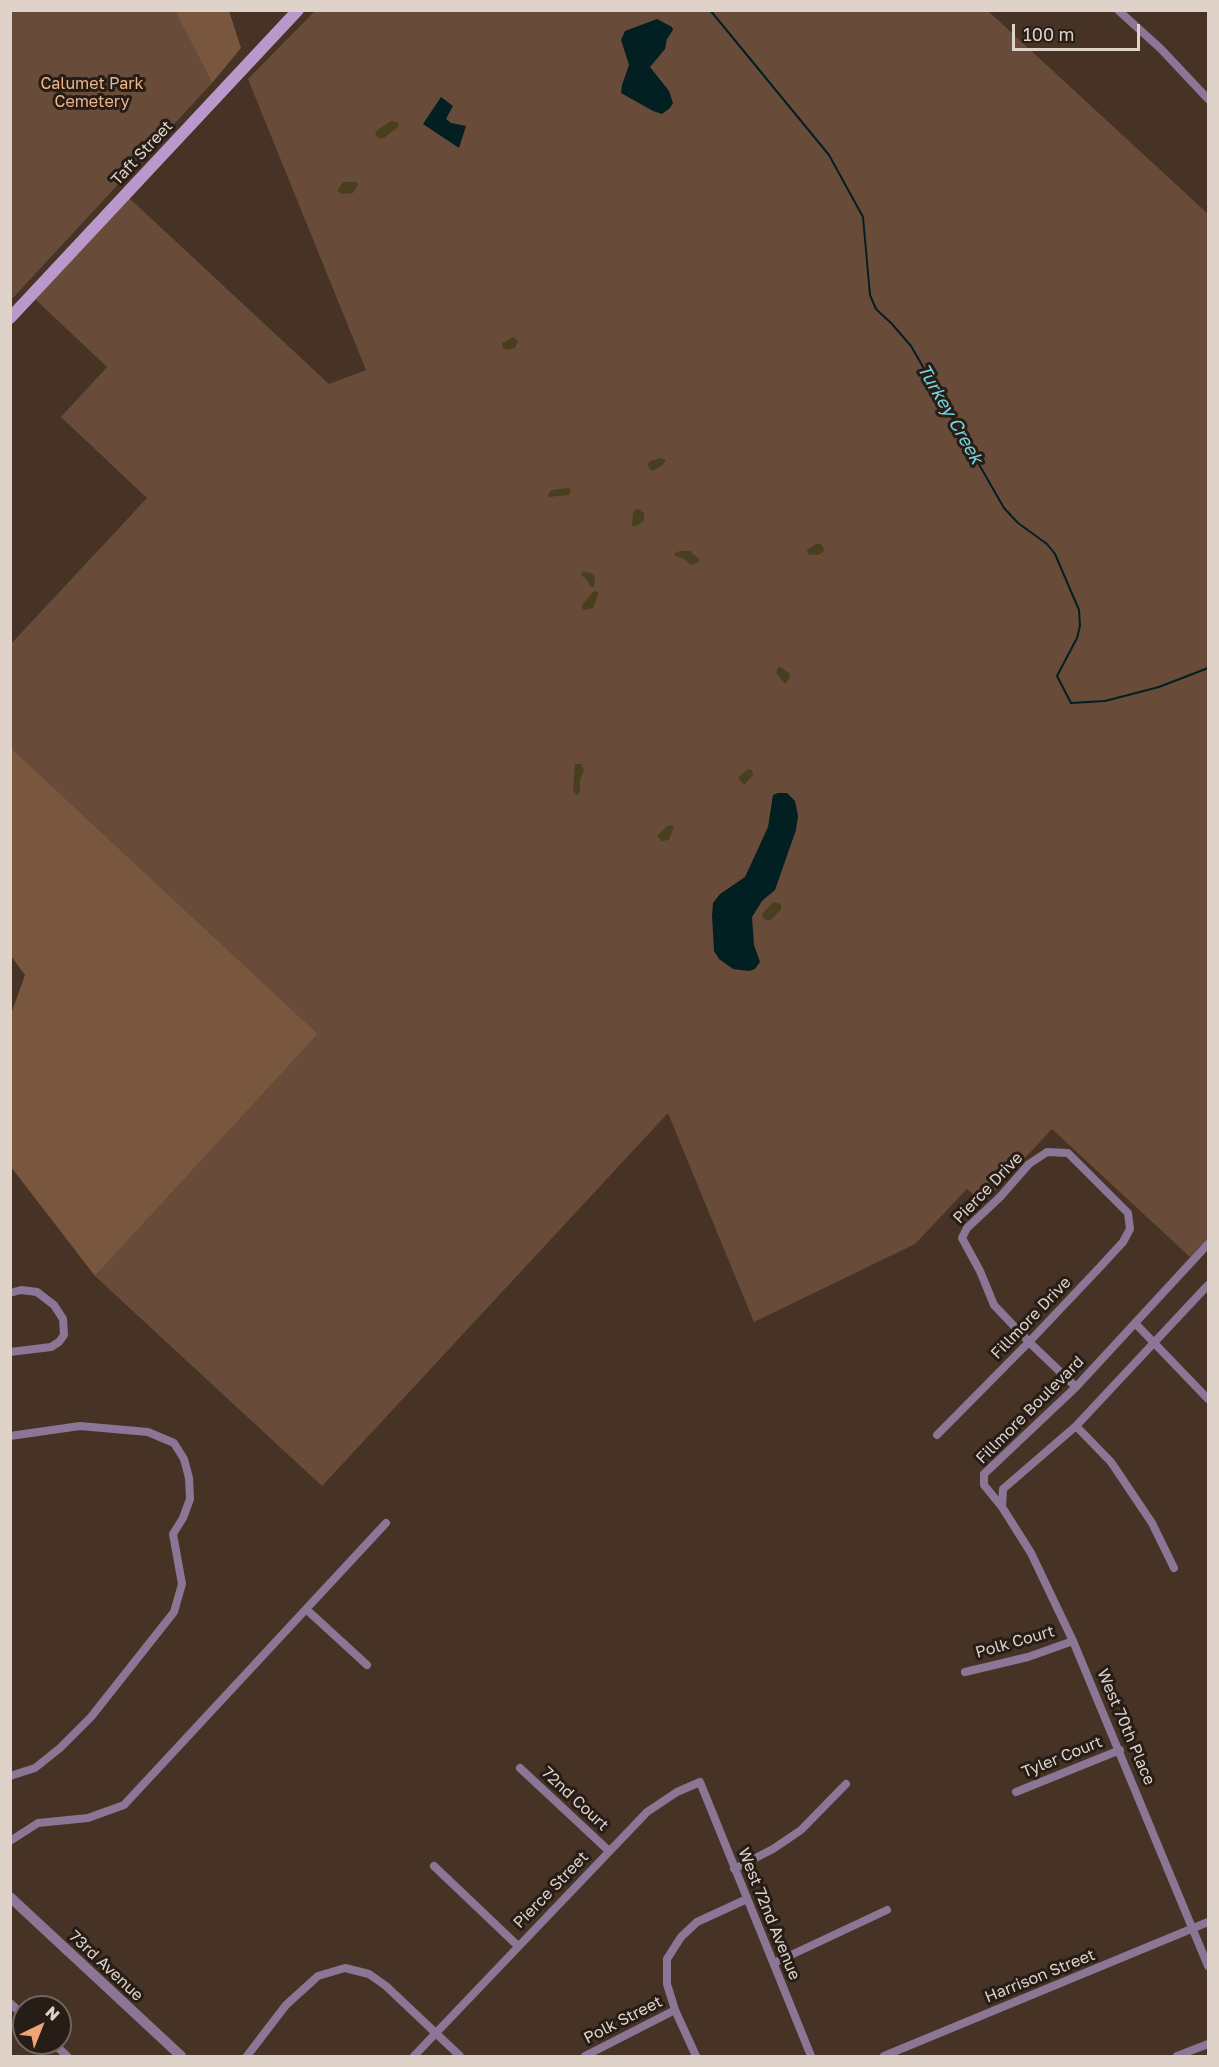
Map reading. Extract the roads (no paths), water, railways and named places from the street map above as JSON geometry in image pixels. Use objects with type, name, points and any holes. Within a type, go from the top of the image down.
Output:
[{"type":"main road","name":"Taft Street","points":[[10,318],[298,10]]},
{"type":"street","points":[[1118,10],[1161,48],[1209,99]]},
{"type":"street","name":"Pierce Drive","points":[[1076,1387],[994,1305],[980,1271],[962,1238],[967,1228],[1000,1197],[1029,1164],[1047,1152],[1068,1153],[1128,1213]]},
{"type":"street","name":"Fillmore Drive","points":[[937,1435],[1123,1242],[1130,1229],[1128,1213]]},
{"type":"street","name":"Fillmore Boulevard","points":[[1002,1507],[984,1485],[984,1474],[1076,1387],[1209,1244]]},
{"type":"street","points":[[1002,1507],[1003,1489],[1076,1426],[1209,1285]]},
{"type":"street","points":[[10,1293],[21,1290],[37,1292],[54,1305],[63,1319],[64,1335],[51,1347],[10,1352]]},
{"type":"street","points":[[1136,1323],[1209,1399]]},
{"type":"street","points":[[10,1436],[80,1426],[148,1432],[174,1443],[184,1459],[189,1478],[190,1499],[183,1518],[173,1534],[182,1584],[174,1612],[91,1717],[60,1748],[35,1768],[10,1776]]},
{"type":"street","points":[[1076,1426],[1111,1462],[1152,1523],[1174,1568]]},
{"type":"street","name":"West 70th Place","points":[[1002,1507],[1031,1553],[1073,1641],[1209,1966]]},
{"type":"street","points":[[10,1841],[38,1822],[88,1818],[123,1805],[386,1523]]},
{"type":"street","points":[[306,1609],[367,1665]]},
{"type":"street","name":"Polk Court","points":[[965,1672],[1028,1657],[1073,1641]]},
{"type":"street","name":"Tyler Court","points":[[1016,1792],[1120,1750]]},
{"type":"street","name":"72nd Court","points":[[520,1768],[609,1851]]},
{"type":"street","name":"Pierce Street","points":[[414,2056],[647,1812],[677,1792],[700,1782]]},
{"type":"street","name":"West 72nd Avenue","points":[[700,1782],[811,2056]]},
{"type":"street","points":[[734,1869],[773,1850],[801,1830],[846,1784]]},
{"type":"street","points":[[434,1866],[518,1946]]},
{"type":"street","name":"73rd Avenue","points":[[10,1896],[182,2056]]},
{"type":"street","points":[[696,2056],[675,2010],[668,1984],[667,1959],[681,1937],[697,1922],[747,1899]]},
{"type":"street","points":[[774,1963],[887,1910]]},
{"type":"street","name":"Harrison Street","points":[[884,2056],[1209,1922]]},
{"type":"street","points":[[247,2056],[286,2006],[318,1976],[345,1968],[369,1974],[386,1986],[460,2056]]},
{"type":"street","name":"Polk Street","points":[[585,2056],[675,2010]]},
{"type":"street","points":[[1177,2056],[1209,2044]]},
{"type":"water","points":[[657,19],[672,27],[673,30],[667,39],[665,49],[650,67],[669,91],[673,103],[662,114],[621,93],[629,65],[621,40],[625,31]]},
{"type":"water","points":[[441,97],[453,106],[446,119],[451,123],[466,126],[459,148],[423,124]]},
{"type":"water","points":[[787,793],[795,801],[798,816],[796,830],[775,890],[762,901],[752,917],[754,945],[760,962],[755,969],[749,971],[733,969],[719,959],[714,951],[713,903],[720,894],[745,877],[768,827],[773,795]]},
{"type":"waterway","name":"Turkey Creek","points":[[710,10],[829,155],[863,217],[870,295],[876,309],[911,346],[1004,508],[1018,523],[1047,544],[1055,554],[1079,610],[1080,626],[1077,638],[1057,676],[1071,703],[1105,701],[1159,687],[1208,668]]},
{"type":"park label","name":"Calumet Park Cemetery","points":[[92,93]]}]
